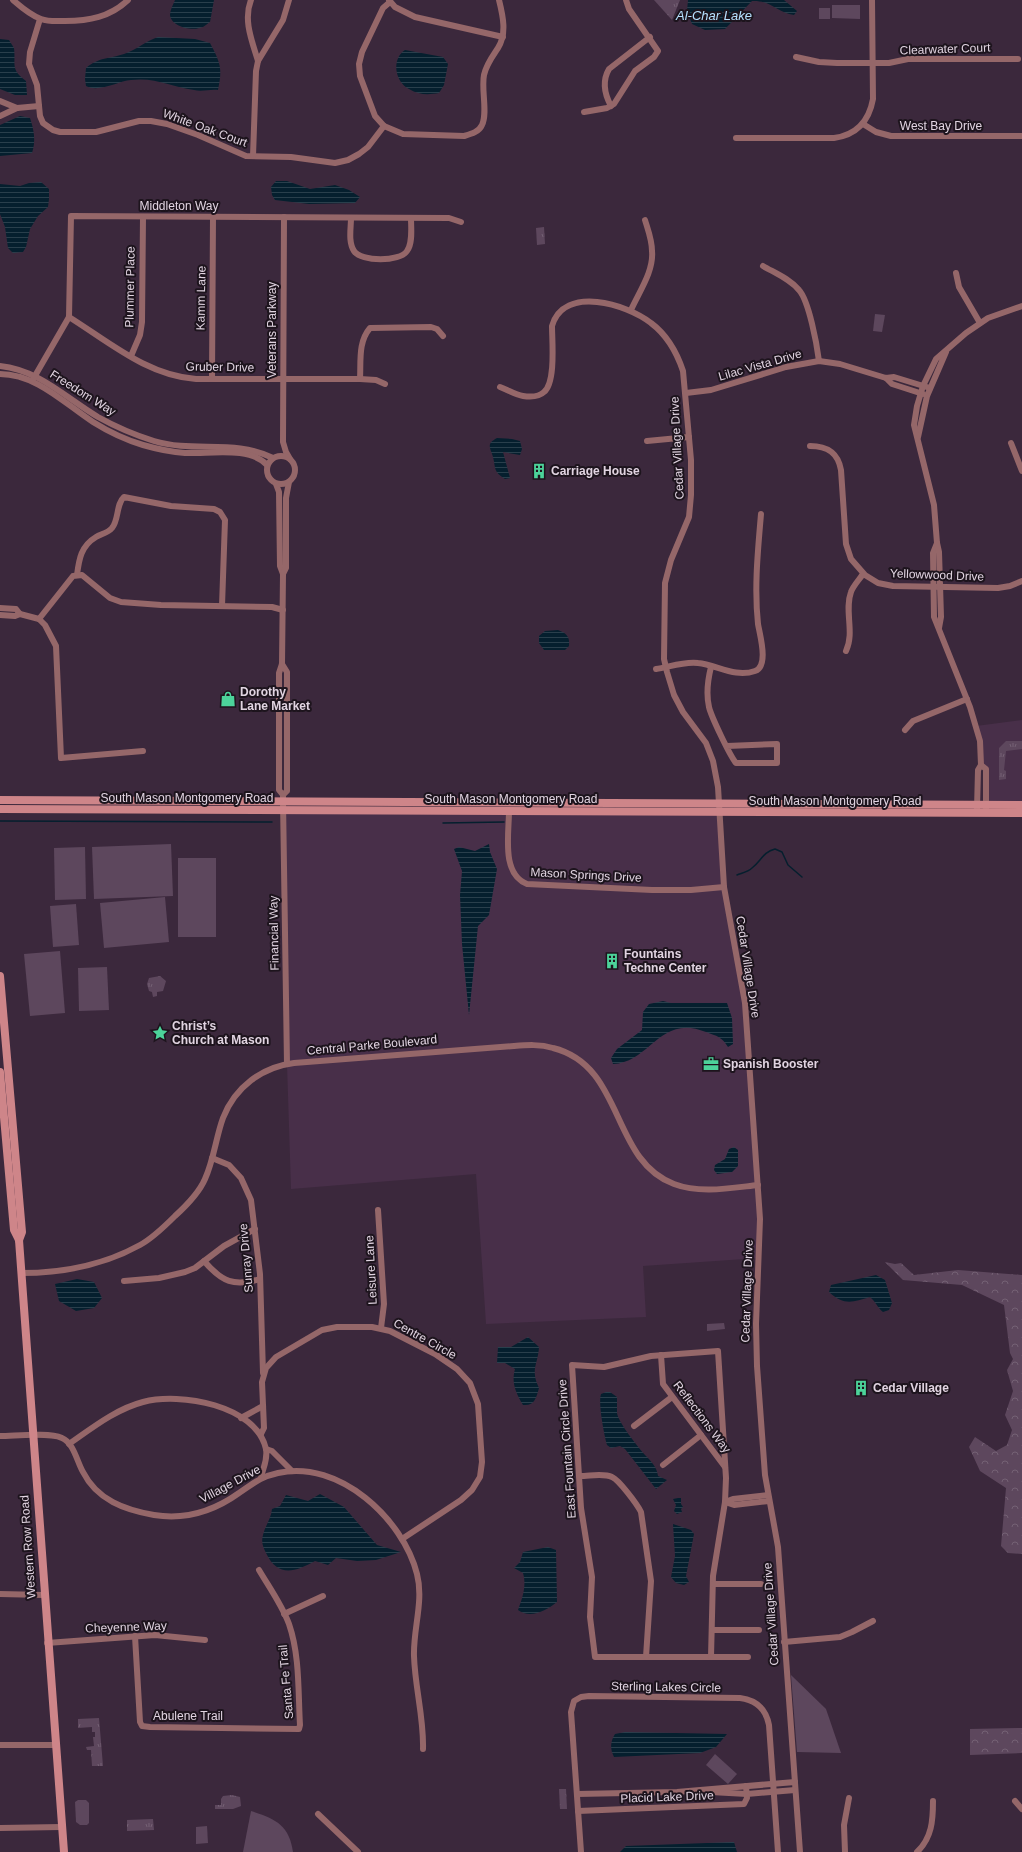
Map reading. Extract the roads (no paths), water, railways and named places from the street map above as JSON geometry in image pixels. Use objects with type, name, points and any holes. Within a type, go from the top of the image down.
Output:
[{"type":"main road","name":"South Mason Montgomery Road","points":[[0,800],[283,798],[719,803],[982,809],[1022,813]]},
{"type":"main road","name":"South Mason Montgomery Road","points":[[0,809],[718,812],[982,809],[1022,804]]},
{"type":"main road","name":"Western Row Road","points":[[0,976],[6,1125]]},
{"type":"main road","name":"Western Row Road","points":[[0,1072],[6,1125],[22,1232],[19,1240],[21,1273],[34,1436],[47,1643],[64,1852]]},
{"type":"street","points":[[13,0],[40,19],[55,21],[94,19],[115,10],[128,0]]},
{"type":"street","points":[[251,0],[247,16],[249,32],[258,61]]},
{"type":"street","points":[[253,156],[256,71],[258,61],[283,20],[289,0]]},
{"type":"street","points":[[499,0],[503,15],[502,36],[499,47],[488,62],[484,76],[484,117],[482,125],[477,130],[472,134],[464,136],[403,134],[384,126],[375,116],[360,76],[359,64],[362,52],[383,8],[390,1],[403,13],[415,17],[502,36]]},
{"type":"street","points":[[584,112],[611,106],[616,101],[635,72],[657,54],[657,47],[630,9],[626,0]]},
{"type":"street","points":[[736,138],[834,138],[849,134],[863,124],[869,114],[873,99],[872,0]]},
{"type":"street","name":"White Oak Court","points":[[40,19],[29,60],[31,71],[37,85],[40,116],[49,128],[56,131],[96,132],[139,121],[151,121],[167,124],[198,135],[235,152],[253,156],[291,157],[335,163],[348,160],[368,147],[384,126]]},
{"type":"street","points":[[611,106],[605,88],[608,69],[650,37]]},
{"type":"street","name":"Clearwater Court","points":[[796,57],[819,62],[873,63],[889,63],[908,59],[1018,59]]},
{"type":"street","points":[[0,101],[8,102],[17,108]]},
{"type":"street","points":[[0,116],[17,108],[39,106]]},
{"type":"street","name":"West Bay Drive","points":[[863,124],[876,132],[891,136],[1022,136]]},
{"type":"street","name":"Middleton Way","points":[[33,378],[69,317],[71,216],[450,218],[461,222]]},
{"type":"street","name":"Plummer Place","points":[[131,356],[140,335],[142,322],[143,217]]},
{"type":"street","name":"Kamm Lane","points":[[212,379],[213,217]]},
{"type":"street","name":"Veterans Parkway","points":[[284,217],[283,442],[290,459]]},
{"type":"street","points":[[351,218],[351,242],[353,250],[357,255],[370,258],[396,258],[403,256],[407,252],[411,240],[411,218]]},
{"type":"street","points":[[631,310],[648,273],[652,258],[650,239],[645,220]]},
{"type":"street","points":[[763,266],[793,284],[801,292],[810,318],[819,361]]},
{"type":"street","points":[[956,273],[959,287],[980,323]]},
{"type":"street","name":"Cedar Village Drive","points":[[500,387],[522,396],[540,395],[545,392],[551,378],[552,326],[558,314],[565,307],[576,303],[604,303],[631,310],[652,324],[668,341],[683,372],[686,393],[692,483],[690,510],[685,528],[671,560],[665,583],[664,648],[666,668],[670,684],[679,705],[706,743],[713,761],[719,803],[718,812],[724,887],[745,1003],[760,1219],[756,1343],[768,1498],[778,1547],[800,1852]]},
{"type":"street","points":[[982,809],[986,769],[981,765],[980,741],[967,699],[939,628],[941,617],[936,587],[939,552],[934,505],[914,425],[920,394],[936,359],[980,323],[1002,312],[1022,306]]},
{"type":"street","name":"Gruber Drive","points":[[69,317],[154,370],[175,376],[212,379],[360,379],[376,380],[385,384]]},
{"type":"street","points":[[360,379],[361,342],[364,335],[370,328],[431,327],[437,329],[443,336]]},
{"type":"street","points":[[918,437],[930,388],[946,352]]},
{"type":"street","name":"Lilac Vista Drive","points":[[686,393],[711,390],[792,365],[819,361],[840,364],[886,378],[894,377],[930,388]]},
{"type":"street","name":"Freedom Way","points":[[0,366],[25,371],[33,378],[111,424],[153,444],[185,453],[247,454],[258,457],[267,465]]},
{"type":"street","name":"Freedom Way","points":[[0,374],[33,378]]},
{"type":"street","name":"Lilac Vista Drive","points":[[886,378],[892,384],[928,396]]},
{"type":"street","points":[[647,441],[689,438]]},
{"type":"street","points":[[283,442],[280,451],[267,465],[267,470],[269,478],[276,484],[279,492],[280,566],[284,574]]},
{"type":"street","points":[[1011,443],[1022,471]]},
{"type":"street","name":"Freedom Way","points":[[153,444],[189,447],[243,448],[274,458]]},
{"type":"street","name":"Yellowwood Drive","points":[[810,446],[822,446],[834,453],[838,460],[841,470],[846,544],[851,559],[863,574],[874,581],[885,585],[998,588],[1010,586],[1022,581]]},
{"type":"street","points":[[39,619],[73,576],[77,574],[82,574],[110,598],[121,602],[161,606],[276,607],[283,610],[284,574],[286,568],[286,498],[289,482],[296,470],[290,459],[282,456],[274,458]]},
{"type":"street","points":[[276,484],[285,484],[289,482]]},
{"type":"street","points":[[77,574],[79,559],[82,552],[88,543],[112,529],[117,518],[121,501],[124,497],[171,506],[214,509],[220,512],[225,520],[222,606]]},
{"type":"street","points":[[656,669],[691,662],[728,672],[746,672],[754,671],[762,665],[763,660],[758,620],[757,573],[761,514]]},
{"type":"street","points":[[846,651],[850,640],[850,594],[863,574]]},
{"type":"street","points":[[0,608],[16,610],[20,614],[39,619],[45,625],[56,646],[61,758],[143,751]]},
{"type":"street","name":"Financial Way","points":[[283,610],[282,664],[287,672],[288,732],[287,792],[283,798],[287,1064]]},
{"type":"street","points":[[0,615],[14,616],[20,614]]},
{"type":"street","points":[[711,667],[708,681],[709,707],[727,746],[736,763],[777,763],[777,744],[727,746]]},
{"type":"street","points":[[905,730],[913,721],[967,699]]},
{"type":"street","name":"Mason Springs Drive","points":[[509,811],[511,868],[517,878],[527,884],[652,890],[691,890],[724,887]]},
{"type":"street","name":"Central Parke Boulevard","points":[[21,1273],[84,1267],[141,1245],[164,1227],[187,1206],[205,1180],[223,1118],[228,1106],[238,1092],[260,1073],[287,1064],[514,1046],[533,1045],[552,1047],[577,1058],[599,1078],[634,1148],[645,1164],[657,1174],[674,1184],[693,1188],[726,1188],[758,1185]]},
{"type":"street","name":"Sunray Drive","points":[[212,1158],[230,1165],[241,1178],[251,1200],[260,1279],[263,1375]]},
{"type":"street","name":"Leisure Lane","points":[[378,1210],[384,1304],[381,1328]]},
{"type":"street","points":[[124,1280],[174,1275],[194,1268],[224,1246],[255,1229]]},
{"type":"street","points":[[204,1261],[226,1280],[235,1283],[245,1284],[260,1279]]},
{"type":"street","name":"Centre Circle","points":[[263,1375],[268,1365],[276,1357],[319,1331],[337,1327],[381,1328],[390,1331],[435,1354],[457,1369],[474,1390],[479,1416],[482,1462],[477,1484],[461,1500],[402,1539]]},
{"type":"street","name":"East Fountain Circle Drive","points":[[646,1657],[595,1657],[590,1617],[592,1576],[581,1508],[572,1365],[604,1367],[651,1356],[718,1351],[725,1468],[725,1502],[718,1539],[713,1584],[711,1657]]},
{"type":"street","name":"Reflections Way","points":[[661,1355],[663,1384],[725,1468]]},
{"type":"street","points":[[261,1434],[264,1428],[263,1375]]},
{"type":"street","points":[[634,1426],[672,1397]]},
{"type":"street","points":[[0,1436],[60,1437],[69,1444],[123,1409],[145,1401],[160,1399],[194,1400],[220,1408],[241,1418],[261,1434],[266,1449],[267,1460],[261,1478]]},
{"type":"street","points":[[241,1418],[263,1406]]},
{"type":"street","points":[[663,1465],[701,1435]]},
{"type":"street","name":"Village Drive","points":[[69,1444],[83,1472],[99,1493],[125,1508],[151,1514],[178,1516],[204,1511],[233,1497],[261,1478],[292,1471],[326,1476],[357,1491],[372,1504],[402,1539],[413,1560],[419,1583],[419,1602],[414,1656],[424,1732],[423,1749]]},
{"type":"street","points":[[266,1449],[272,1451],[292,1471]]},
{"type":"street","points":[[580,1476],[605,1475],[613,1477],[636,1503],[641,1512],[651,1581],[646,1657],[748,1657]]},
{"type":"street","points":[[725,1502],[733,1499],[768,1498]]},
{"type":"street","name":"Santa Fe Trail","points":[[259,1570],[284,1614],[294,1645],[300,1728]]},
{"type":"street","points":[[713,1584],[761,1584]]},
{"type":"street","points":[[0,1594],[44,1595]]},
{"type":"street","points":[[284,1614],[323,1596]]},
{"type":"street","points":[[784,1642],[840,1637],[873,1621]]},
{"type":"street","points":[[712,1630],[759,1630]]},
{"type":"street","name":"Cheyenne Way","points":[[47,1643],[163,1635],[205,1640]]},
{"type":"street","name":"Abulene Trail","points":[[135,1636],[140,1722],[142,1726],[300,1728]]},
{"type":"street","name":"Sterling Lakes Circle","points":[[581,1852],[571,1708],[577,1698],[589,1696],[740,1698],[751,1701],[763,1710],[767,1717],[778,1852]]},
{"type":"street","points":[[0,1745],[55,1745]]},
{"type":"street","name":"Placid Lake Drive","points":[[577,1794],[686,1791],[795,1782]]},
{"type":"street","points":[[746,1786],[747,1794]]},
{"type":"street","name":"Placid Lake Drive","points":[[686,1791],[747,1794],[795,1790]]},
{"type":"street","name":"Placid Lake Drive","points":[[578,1811],[737,1806],[746,1802],[747,1794]]},
{"type":"street","points":[[845,1852],[844,1825],[849,1798]]},
{"type":"street","points":[[916,1852],[926,1842],[930,1832],[933,1801]]},
{"type":"street","points":[[1015,1801],[1022,1809]]},
{"type":"street","points":[[318,1814],[358,1852]]},
{"type":"street","points":[[0,1828],[61,1827]]},
{"type":"water","points":[[175,0],[214,0],[210,22],[195,29],[177,25],[171,19],[170,15]]},
{"type":"water","name":"Al-Char Lake","points":[[688,0],[784,0],[797,11],[794,15],[788,14],[764,2],[752,1],[725,29],[705,30],[692,24],[687,11]]},
{"type":"water","points":[[158,37],[195,39],[210,43],[220,65],[218,90],[197,91],[156,81],[140,79],[97,88],[86,86],[86,68],[91,64],[100,60],[119,56]]},
{"type":"water","points":[[0,39],[9,40],[14,48],[16,70],[26,81],[27,95],[15,95],[0,89]]},
{"type":"water","points":[[405,50],[443,57],[448,64],[444,85],[439,93],[427,94],[416,92],[404,86],[400,81],[396,70],[396,64],[401,54]]},
{"type":"water","points":[[20,116],[30,118],[33,127],[34,144],[32,153],[0,156],[0,125]]},
{"type":"water","points":[[276,181],[287,181],[310,189],[335,185],[349,190],[360,197],[355,203],[309,204],[275,200],[272,195],[271,187]]},
{"type":"water","points":[[41,182],[49,189],[48,207],[38,216],[30,229],[26,247],[23,252],[13,253],[8,248],[5,227],[0,214],[0,184],[20,186],[29,183]]},
{"type":"water","points":[[497,438],[520,441],[522,449],[520,455],[503,452],[510,478],[505,479],[498,474],[496,470],[490,444]]},
{"type":"water","points":[[558,630],[567,635],[569,646],[565,650],[544,650],[539,643],[539,636],[545,631]]},
{"type":"water","points":[[489,844],[490,852],[497,869],[489,915],[478,926],[469,1015],[462,944],[460,895],[462,871],[454,849],[459,847],[475,851]]},
{"type":"water","points":[[663,1001],[671,1003],[727,1003],[732,1018],[733,1044],[728,1047],[719,1037],[706,1032],[690,1028],[677,1029],[666,1033],[637,1055],[626,1061],[613,1064],[611,1058],[617,1049],[642,1030],[643,1012],[649,1004]]},
{"type":"water","points":[[734,1147],[738,1150],[738,1166],[732,1172],[717,1174],[714,1170],[715,1165],[725,1159],[729,1149]]},
{"type":"water","points":[[876,1275],[885,1280],[892,1303],[889,1310],[883,1312],[870,1297],[849,1302],[839,1299],[829,1292],[831,1285]]},
{"type":"water","points":[[77,1279],[94,1282],[102,1298],[94,1308],[76,1311],[59,1301],[55,1284]]},
{"type":"water","points":[[528,1337],[539,1347],[535,1367],[535,1376],[539,1388],[533,1403],[523,1405],[515,1388],[515,1369],[505,1363],[497,1363],[498,1347],[511,1347]]},
{"type":"water","points":[[610,1392],[617,1397],[617,1413],[624,1428],[653,1464],[658,1476],[667,1480],[656,1489],[625,1449],[620,1446],[611,1448],[607,1445],[600,1404],[601,1394]]},
{"type":"water","points":[[320,1494],[344,1507],[377,1545],[401,1552],[376,1560],[357,1561],[336,1558],[328,1565],[315,1561],[294,1570],[282,1569],[276,1566],[266,1553],[262,1542],[272,1509],[280,1506],[286,1495],[308,1501]]},
{"type":"water","points":[[681,1498],[681,1504],[683,1507],[681,1509],[682,1512],[677,1514],[674,1511],[676,1505],[673,1499]]},
{"type":"water","points":[[673,1524],[691,1530],[694,1534],[686,1576],[689,1582],[684,1585],[676,1583],[671,1577],[675,1556]]},
{"type":"water","points":[[548,1547],[556,1550],[557,1602],[538,1613],[523,1613],[518,1610],[524,1592],[523,1573],[514,1568],[520,1562],[523,1552]]},
{"type":"water","points":[[625,1732],[727,1734],[716,1747],[700,1753],[614,1757],[611,1746],[613,1737],[615,1734]]},
{"type":"water","points":[[734,1842],[737,1852],[620,1852],[626,1846]]},
{"type":"waterway","points":[[0,821],[272,822]]},
{"type":"waterway","points":[[443,823],[504,822]]},
{"type":"waterway","points":[[737,875],[750,869],[765,854],[775,849],[782,852],[788,865],[802,877]]},
{"type":"place","name":"Carriage House","points":[[539,471]]},
{"type":"place","name":"Dorothy Lane Market","points":[[228,699]]},
{"type":"place","name":"Fountains Techne Center","points":[[612,961]]},
{"type":"place","name":"Christ’s Church at Mason","points":[[160,1033]]},
{"type":"place","name":"Spanish Booster","points":[[711,1064]]},
{"type":"place","name":"Cedar Village","points":[[861,1388]]}]
